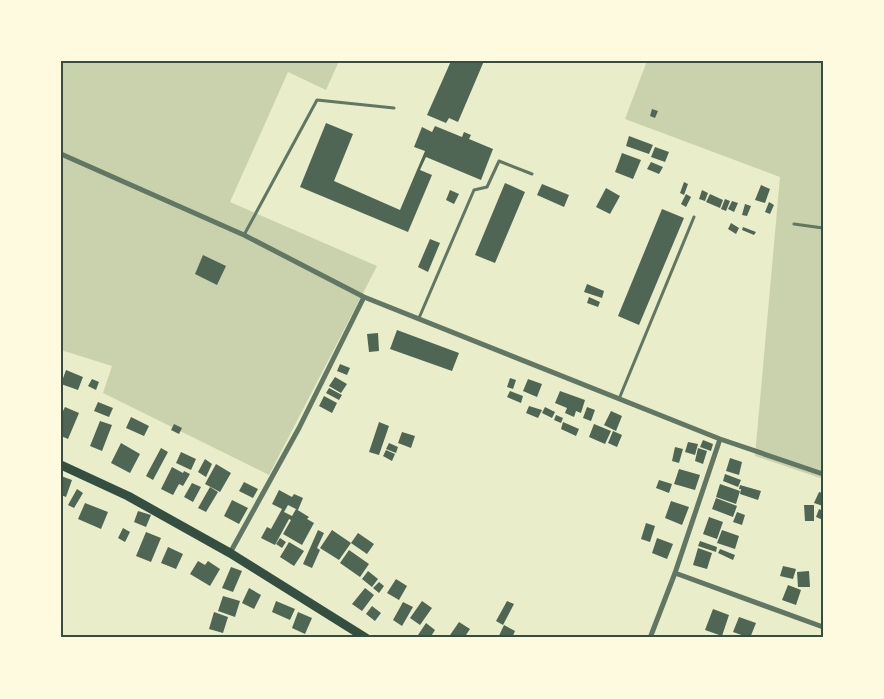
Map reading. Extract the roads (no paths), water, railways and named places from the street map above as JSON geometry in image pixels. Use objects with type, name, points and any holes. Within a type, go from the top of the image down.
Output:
[{"type":"main road","points":[[61,465],[128,496],[230,553],[366,638]]},
{"type":"street","points":[[61,154],[244,235],[364,297],[720,439],[823,474]]},
{"type":"street","points":[[230,553],[300,428],[364,297]]},
{"type":"street","points":[[650,638],[720,439]]},
{"type":"street","points":[[674,573],[823,626]]},
{"type":"lane","points":[[244,235],[317,100],[394,108]]},
{"type":"lane","points":[[418,319],[474,190],[487,187],[499,162],[532,174]]},
{"type":"lane","points":[[619,399],[694,217]]},
{"type":"lane","points":[[794,224],[823,228]]}]
